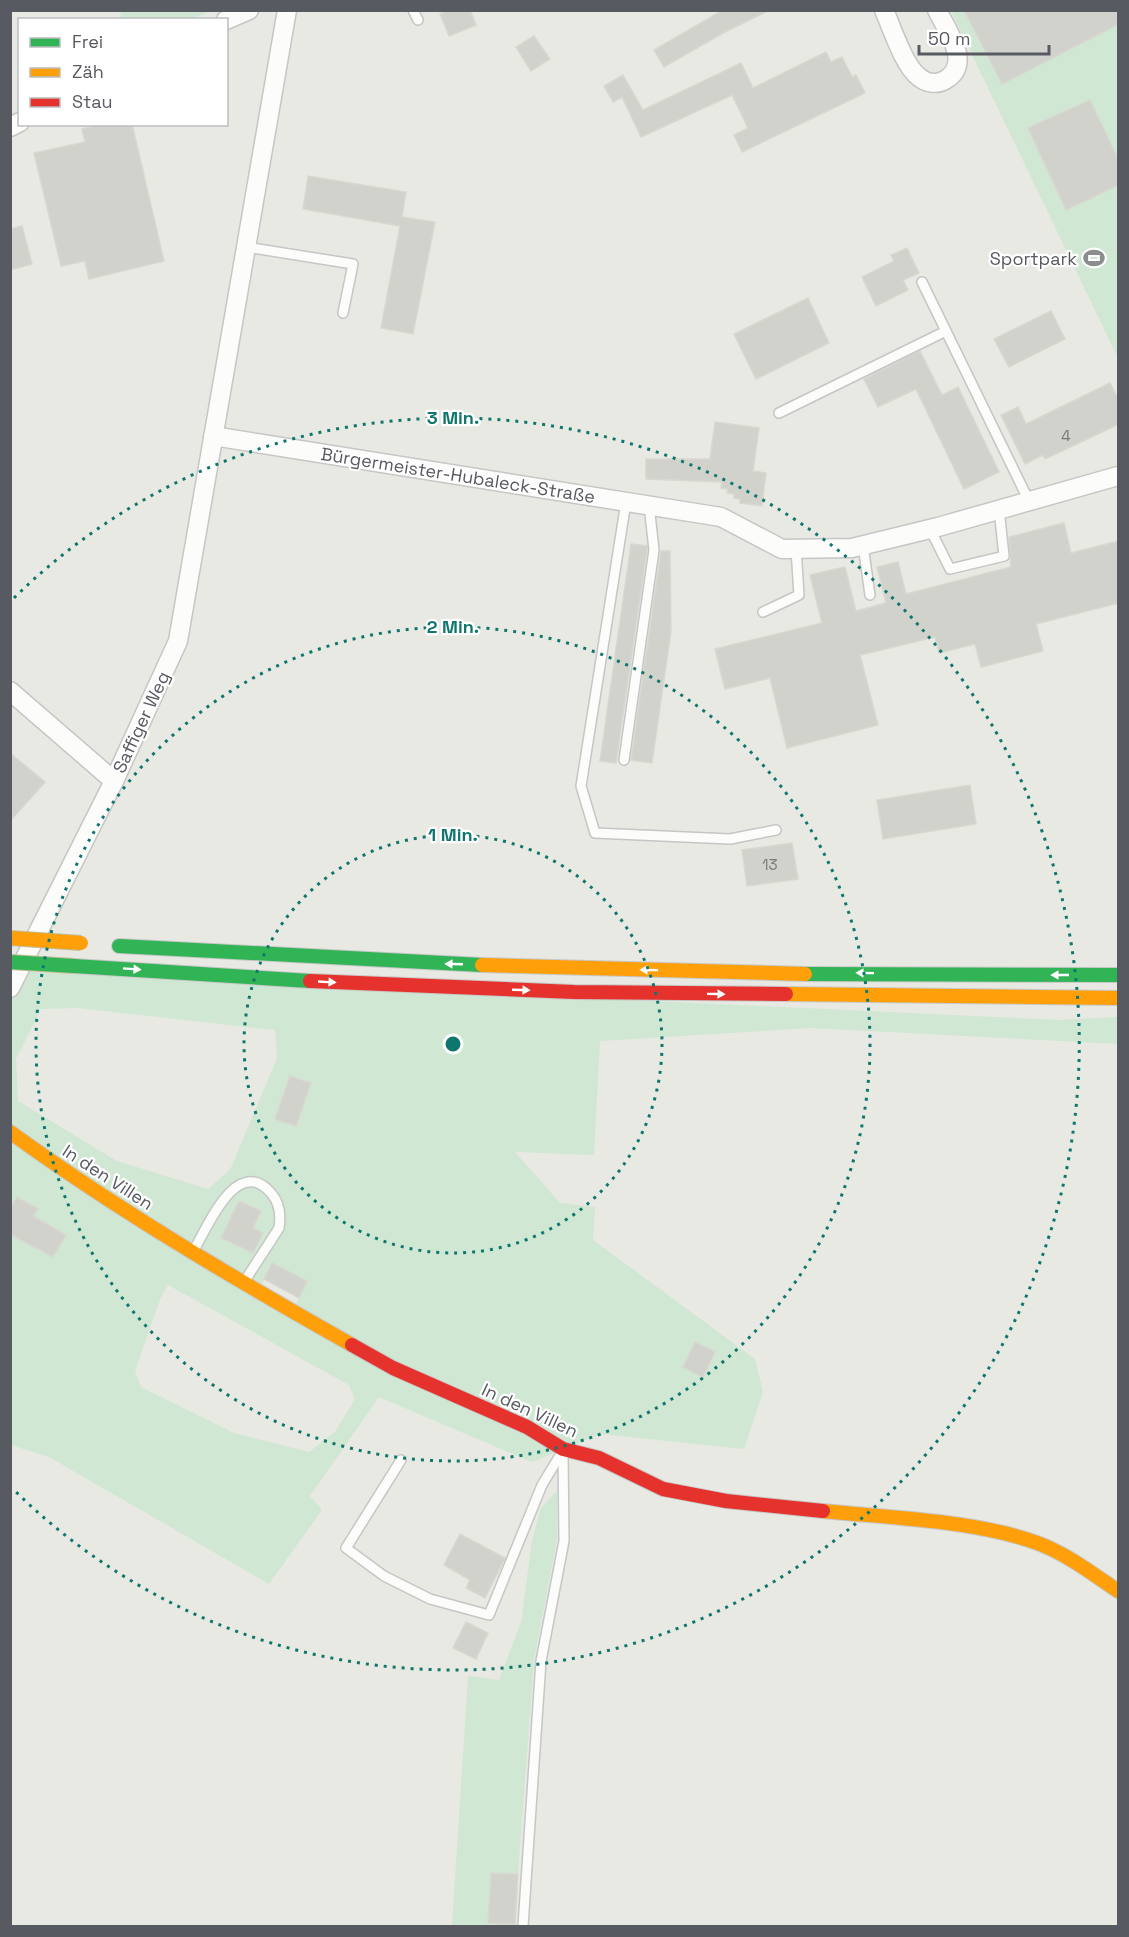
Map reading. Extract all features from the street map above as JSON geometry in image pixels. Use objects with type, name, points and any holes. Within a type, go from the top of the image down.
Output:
[{"type":"main road","points":[[10,938],[329,958],[580,969],[1119,975]]},
{"type":"main road","points":[[10,962],[331,982],[574,992],[1119,998]]},
{"type":"main road","name":"In den Villen","points":[[10,1132],[80,1183],[243,1284],[393,1368],[528,1427],[563,1449],[599,1458],[663,1489],[726,1501],[932,1522],[987,1531],[1039,1544],[1081,1565],[1119,1591]]},
{"type":"street","points":[[228,19],[249,10]]},
{"type":"street","points":[[213,436],[287,10]]},
{"type":"street","points":[[884,10],[911,69],[930,83],[941,82],[953,75],[958,66],[958,54],[937,10]]},
{"type":"street","name":"Bürgermeister-Hubaleck-Straße","points":[[213,436],[721,517],[782,549],[863,545],[930,529],[1119,476]]},
{"type":"street","name":"Saffiger Weg","points":[[10,988],[114,781],[178,641],[213,436]]},
{"type":"street","points":[[10,691],[114,781]]},
{"type":"lane","points":[[413,10],[418,20]]},
{"type":"lane","points":[[246,247],[353,264],[342,313]]},
{"type":"lane","points":[[922,282],[1029,501]]},
{"type":"lane","points":[[779,413],[946,331]]},
{"type":"lane","points":[[626,502],[581,786],[595,833],[730,839],[776,830]]},
{"type":"lane","points":[[624,760],[654,550],[649,505]]},
{"type":"lane","points":[[930,529],[950,569],[1004,556],[999,510]]},
{"type":"lane","points":[[863,545],[870,595]]},
{"type":"lane","points":[[763,612],[799,595],[796,549]]},
{"type":"lane","points":[[192,1252],[232,1189],[245,1182],[258,1182],[275,1197],[280,1219],[279,1228],[243,1284]]},
{"type":"lane","points":[[401,1460],[346,1548],[384,1576],[430,1599],[489,1615],[542,1485],[563,1449]]},
{"type":"lane","points":[[523,1926],[541,1661],[564,1540],[563,1449]]},
{"type":"green space","points":[[122,10],[210,11],[194,18],[119,18]]},
{"type":"green space","name":"Sportpark","points":[[951,11],[1118,11],[1118,358]]},
{"type":"green space","points":[[11,971],[1059,1020],[1118,1017],[1118,1044],[811,1028],[600,1041],[594,1155],[515,1152],[560,1203],[595,1207],[593,1240],[755,1359],[763,1392],[744,1449],[601,1434],[532,1462],[379,1397],[310,1496],[322,1510],[269,1584],[49,1457],[11,1445],[11,1234],[20,1239],[37,1209],[18,1197],[11,1209]],"holes":[[[77,1008],[275,1030],[277,1058],[230,1170],[208,1189],[117,1161],[18,1101],[16,1059],[41,1009]],[[231,1217],[263,1233],[253,1253],[222,1238]],[[272,1264],[307,1281],[296,1304],[261,1286]],[[168,1285],[349,1385],[355,1399],[335,1432],[309,1452],[234,1433],[141,1387],[135,1371],[159,1302]]]},
{"type":"green space","points":[[557,1491],[557,1540],[534,1660],[518,1874],[491,1873],[488,1923],[515,1924],[515,1926],[452,1926],[468,1676],[499,1680],[521,1622],[532,1541],[541,1508]]},
{"type":"building","points":[[449,10],[470,10],[476,25],[449,36],[440,14]]},
{"type":"building","points":[[723,10],[770,10],[723,33],[664,67],[654,50]]},
{"type":"building","points":[[964,10],[1119,10],[1119,24],[1002,84]]},
{"type":"building","points":[[534,36],[550,59],[531,71],[516,47]]},
{"type":"building","points":[[826,52],[831,62],[842,57],[852,77],[856,75],[865,93],[742,152],[734,135],[748,128],[732,95],[641,137],[622,97],[613,102],[604,86],[623,75],[643,110],[741,63],[753,88]]},
{"type":"building","points":[[1090,100],[1119,161],[1119,185],[1066,210],[1028,128]]},
{"type":"building","points":[[94,126],[132,126],[164,261],[89,279],[85,261],[61,266],[34,153],[85,142],[82,129]]},
{"type":"building","points":[[308,176],[406,192],[402,217],[435,222],[413,334],[381,328],[400,226],[303,209]]},
{"type":"building","points":[[22,226],[32,264],[10,270],[10,229]]},
{"type":"building","points":[[907,248],[919,273],[903,280],[908,290],[876,306],[862,277],[894,261],[891,255]]},
{"type":"building","points":[[808,298],[829,343],[756,379],[734,334]]},
{"type":"building","points":[[1051,311],[1065,339],[1009,367],[994,339]]},
{"type":"building","points":[[920,351],[942,395],[958,387],[999,472],[964,489],[916,389],[878,407],[864,379]]},
{"type":"building","points":[[1110,383],[1119,400],[1119,424],[1045,459],[1043,455],[1025,464],[1001,415],[1018,407],[1026,424]]},
{"type":"building","points":[[715,422],[759,428],[753,471],[766,473],[762,506],[740,503],[740,499],[734,498],[734,494],[727,493],[728,489],[721,488],[722,482],[646,479],[646,459],[710,459]]},
{"type":"building","points":[[1064,523],[1071,553],[1119,541],[1119,603],[1036,624],[1043,651],[981,667],[975,644],[939,653],[935,637],[860,655],[878,725],[787,748],[770,678],[725,689],[715,649],[822,623],[810,575],[845,567],[856,611],[886,603],[877,567],[898,562],[906,594],[1011,567],[1009,537]]},
{"type":"building","points":[[631,544],[647,546],[647,550],[616,763],[600,761]]},
{"type":"building","points":[[661,551],[670,551],[671,631],[652,763],[631,760]]},
{"type":"building","points":[[10,753],[45,782],[10,821]]},
{"type":"building","points":[[970,785],[976,824],[883,839],[877,800]]},
{"type":"building","points":[[792,843],[798,879],[747,886],[742,850]]},
{"type":"building","points":[[290,1076],[311,1083],[296,1126],[275,1119]]},
{"type":"building","points":[[17,1197],[38,1209],[33,1216],[66,1235],[53,1257],[10,1234],[10,1209]]},
{"type":"building","points":[[239,1201],[261,1211],[253,1228],[263,1233],[253,1253],[221,1238]]},
{"type":"building","points":[[272,1263],[307,1281],[299,1298],[264,1279]]},
{"type":"building","points":[[695,1342],[715,1352],[703,1377],[683,1367]]},
{"type":"building","points":[[460,1534],[505,1558],[485,1598],[466,1588],[470,1580],[444,1565]]},
{"type":"building","points":[[466,1622],[488,1633],[476,1659],[453,1648]]},
{"type":"building","points":[[491,1873],[518,1874],[515,1924],[488,1923]]},
{"type":"traffic: fast","points":[[119,946],[482,965]]},
{"type":"traffic: fast","points":[[10,962],[74,966]]},
{"type":"traffic: fast","points":[[74,966],[310,981]]},
{"type":"traffic: fast","points":[[805,974],[1118,975]]},
{"type":"traffic: slow","points":[[10,938],[81,943]]},
{"type":"traffic: slow","points":[[482,965],[805,974]]},
{"type":"traffic: slow","points":[[786,994],[1118,998]]},
{"type":"traffic: slow","points":[[10,1132],[93,1189],[178,1243],[352,1345]]},
{"type":"traffic: slow","points":[[823,1511],[933,1521],[1015,1536],[1040,1544],[1060,1554],[1118,1591]]},
{"type":"traffic: jam","points":[[310,981],[574,992],[786,994]]},
{"type":"traffic: jam","points":[[352,1345],[393,1368],[527,1427],[563,1449],[599,1458],[663,1489],[726,1501],[823,1511]]},
{"type":"place","name":"Sportpark","points":[[1094,258]]}]
